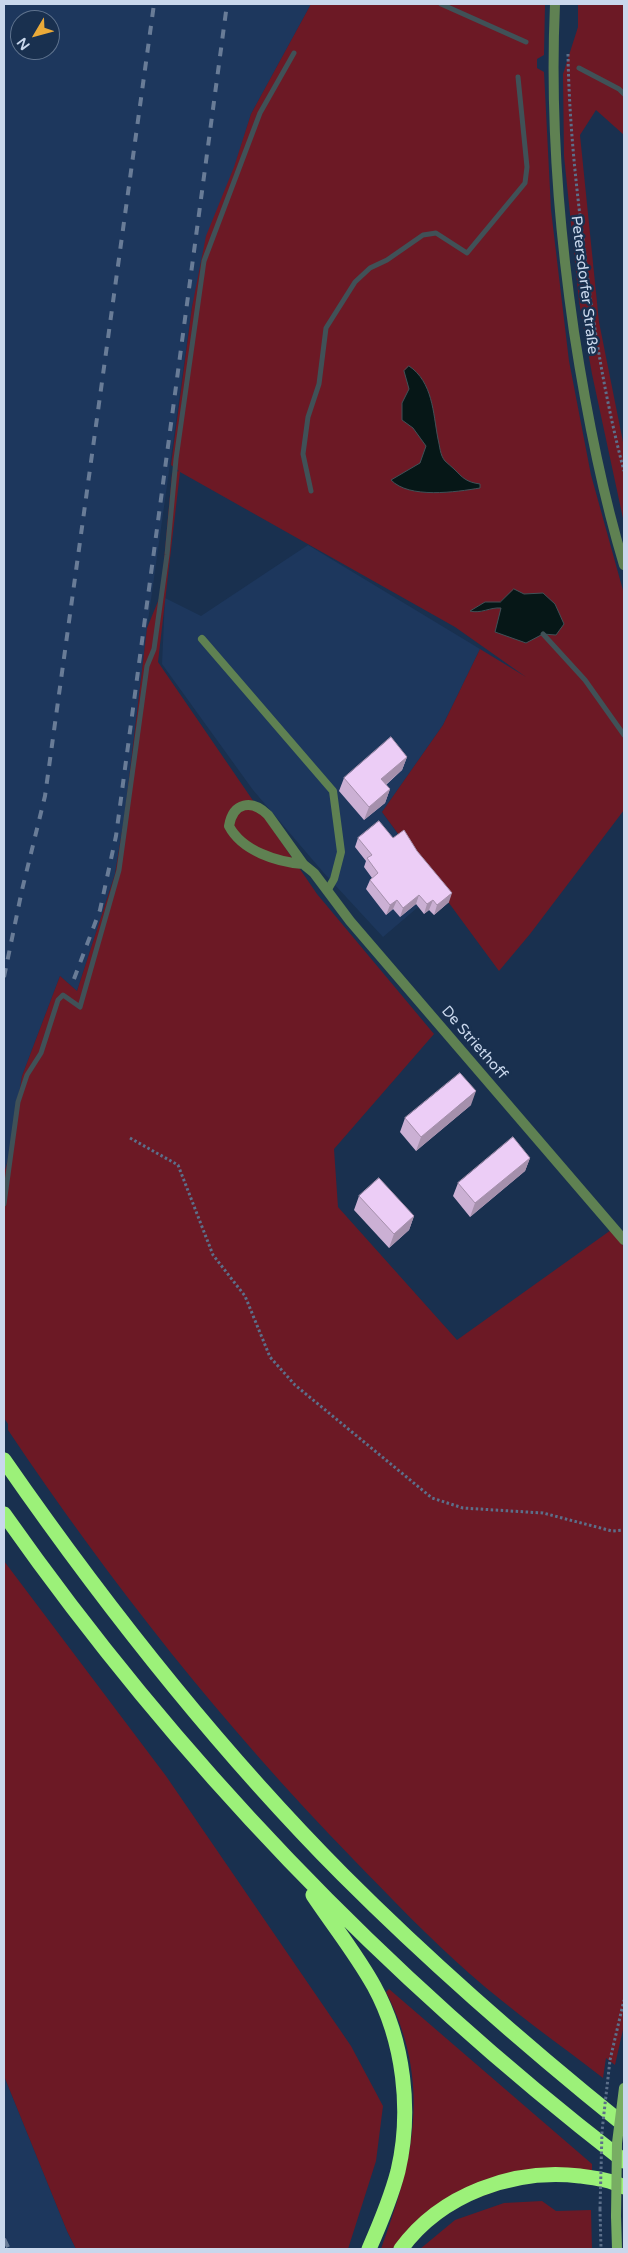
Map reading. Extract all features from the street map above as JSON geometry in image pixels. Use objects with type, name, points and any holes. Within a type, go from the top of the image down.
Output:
[{"type":"highway","points":[[4,1460],[85,1575],[138,1643],[263,1791],[342,1874],[464,1990],[560,2073],[624,2125]]},
{"type":"highway","points":[[4,1514],[107,1652],[153,1709],[219,1786],[294,1867],[425,1995],[541,2095],[624,2161]]},
{"type":"highway","points":[[294,1867],[374,1986],[389,2021],[399,2056],[405,2096],[404,2138],[389,2202],[369,2249]]},
{"type":"highway","points":[[401,2249],[423,2226],[448,2206],[474,2191],[503,2181],[524,2176],[568,2175],[607,2181],[624,2188]]},
{"type":"street","name":"Petersdorfer Straße","points":[[555,4],[553,112],[560,232],[581,380],[605,493],[624,564]]},
{"type":"street","name":"De Striethoff","points":[[303,864],[289,863],[242,843],[229,826],[231,815],[238,807],[250,805],[262,809],[279,828],[303,864],[624,1240]]},
{"type":"street","points":[[617,2249],[617,2143],[624,2088]]},
{"type":"lane","points":[[202,639],[333,791],[341,852],[334,879],[327,892]]},
{"type":"path","points":[[568,48],[575,176],[591,307],[624,472]]},
{"type":"path","points":[[130,1138],[178,1165],[213,1256],[245,1296],[270,1357],[295,1385],[432,1498],[463,1508],[544,1513],[612,1531],[624,1530]]},
{"type":"path","points":[[610,2060],[624,2000]]},
{"type":"path","points":[[600,2209],[600,2249]]},
{"type":"shaded area","points":[[4,4],[311,4],[251,114],[192,307],[147,628],[125,813],[115,874],[77,991],[60,976],[22,1076],[9,1157],[4,1173]]},
{"type":"shaded area","points":[[311,4],[545,4],[544,55],[537,59],[537,68],[544,72],[551,210],[569,361],[591,475],[624,594],[624,810],[530,934],[499,971],[382,812],[443,725],[480,649],[526,677],[455,627],[180,472],[158,662],[317,894],[434,1034],[334,1149],[338,1207],[457,1340],[611,1230],[624,1247],[624,2025],[615,2065],[606,2058],[603,2078],[502,2001],[455,1960],[396,1903],[305,1808],[214,1705],[129,1599],[47,1487],[8,1430],[8,1424],[4,1418],[4,1173],[9,1157],[22,1076],[60,976],[77,991],[115,874],[125,813],[147,628],[161,594],[172,473],[179,471],[171,465],[192,307],[206,236],[234,167],[251,114]]},
{"type":"shaded area","points":[[578,4],[624,4],[624,135],[596,110],[580,135],[599,322],[624,447],[624,523],[592,374],[579,301],[564,156],[563,74],[578,27]]},
{"type":"shaded area","points":[[409,366],[423,381],[431,399],[443,459],[465,479],[480,484],[480,488],[433,493],[421,492],[399,486],[391,480],[420,463],[426,446],[413,428],[402,420],[402,403],[409,389],[404,371]]},
{"type":"shaded area","points":[[308,545],[480,649],[443,725],[382,812],[438,890],[383,937],[323,872],[253,790],[162,664],[165,598],[201,616]]},
{"type":"shaded area","points":[[514,589],[524,594],[543,593],[555,604],[564,624],[556,635],[543,634],[526,643],[495,632],[501,608],[478,612],[470,611],[485,602],[500,602]]},
{"type":"shaded area","points":[[4,1561],[166,1776],[351,2046],[383,2106],[376,2161],[348,2249],[76,2249],[67,2231],[4,2076]]},
{"type":"shaded area","points":[[389,1989],[592,2164],[592,2172],[561,2168],[421,2218],[392,2249],[381,2249],[402,2184],[413,2121],[413,2089],[409,2058],[400,2025],[386,1992]]},
{"type":"shaded area","points":[[4,2076],[67,2231],[76,2249],[4,2249]]},
{"type":"shaded area","points":[[542,2201],[556,2211],[591,2210],[592,2249],[420,2249],[455,2220],[504,2203]]},
{"type":"building","points":[[391,737],[407,757],[381,779],[390,789],[369,807],[344,778]]},
{"type":"building","points":[[379,821],[393,838],[404,830],[417,851],[452,893],[437,905],[433,900],[427,904],[419,895],[403,908],[397,900],[390,905],[370,880],[378,873],[367,858],[372,855],[358,838]]},
{"type":"building","points":[[460,1073],[476,1091],[421,1137],[405,1118]]},
{"type":"building","points":[[513,1137],[530,1158],[475,1203],[458,1183]]},
{"type":"building","points":[[379,1178],[414,1216],[394,1234],[359,1196]]},
{"type":"waterway","points":[[441,4],[526,42]]},
{"type":"waterway","points":[[4,1204],[18,1102],[27,1075],[41,1053],[58,1000],[63,995],[80,1007],[119,870],[147,666],[154,649],[167,555],[176,459],[204,261],[260,113],[294,53]]},
{"type":"waterway","points":[[579,68],[619,89],[624,94]]},
{"type":"waterway","points":[[311,491],[303,454],[308,417],[319,384],[326,328],[355,282],[370,268],[387,260],[423,235],[436,233],[467,253],[525,183],[527,167],[518,77]]},
{"type":"waterway","points":[[543,634],[585,680],[624,735]]},
{"type":"railway","points":[[4,977],[22,890],[45,796],[154,4]]},
{"type":"railway","points":[[74,979],[100,910],[116,836],[227,4]]},
{"type":"railway","points":[[4,2239],[9,2249]]}]
